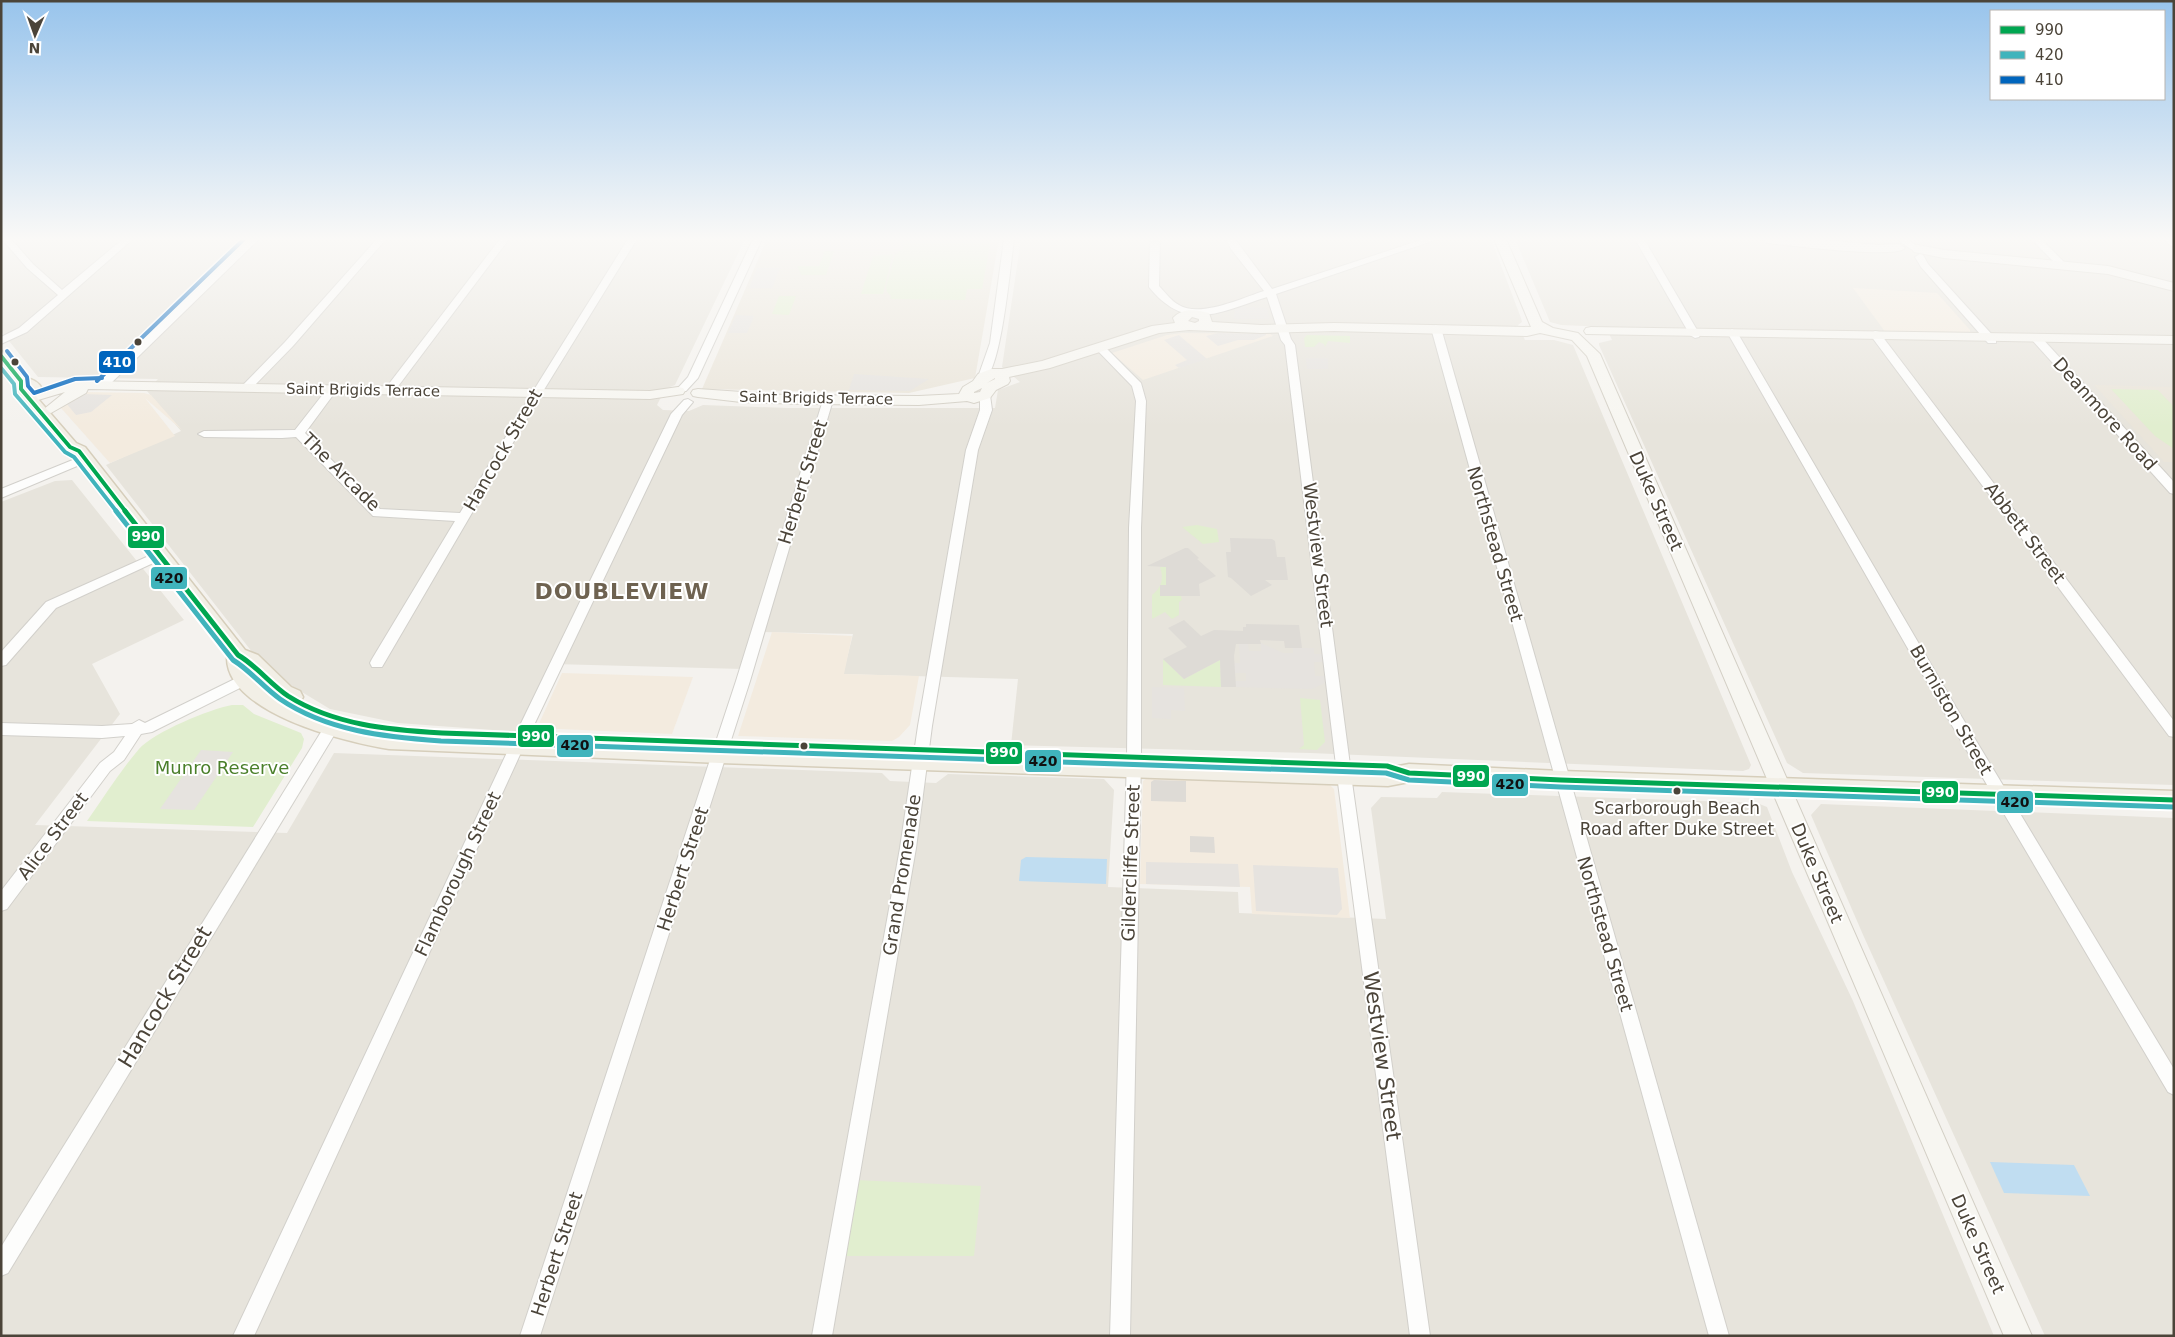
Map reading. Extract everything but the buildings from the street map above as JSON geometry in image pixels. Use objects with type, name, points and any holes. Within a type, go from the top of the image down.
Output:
[{"type":"main road","points":[[1,356],[21,381],[21,389],[39,401],[70,448],[82,455],[272,701],[302,718],[331,728],[389,740],[519,741],[1344,770],[1388,777],[1409,773],[1561,780],[2174,800]]},
{"type":"main road","points":[[248,669],[312,708],[366,725],[519,741]]},
{"type":"street","points":[[1,341],[13,336],[55,301]]},
{"type":"street","points":[[39,401],[102,386],[190,301]]},
{"type":"street","points":[[246,388],[327,301]]},
{"type":"street","points":[[389,391],[457,301]]},
{"type":"street","name":"Hancock Street","points":[[377,662],[536,392],[593,301]]},
{"type":"street","name":"Flamborough Street","points":[[243,1336],[519,741],[729,301]]},
{"type":"street","points":[[974,395],[990,387],[994,373],[993,353],[1001,301]]},
{"type":"street","points":[[1172,301],[1192,317],[1288,327],[1436,328],[1526,332],[1541,325]]},
{"type":"street","points":[[974,395],[979,384],[994,373],[1037,371],[1045,365],[1241,301]]},
{"type":"street","name":"Westview Street","points":[[1273,301],[1275,313],[1288,327],[1286,340],[1290,345],[1344,770],[1420,1336]]},
{"type":"street","points":[[1530,301],[1541,325],[1549,332],[1586,338],[1619,334],[1694,333],[1990,339],[2174,340]]},
{"type":"street","points":[[1531,301],[1541,325]]},
{"type":"street","points":[[1676,301],[1694,333]]},
{"type":"street","points":[[1956,301],[1990,339]]},
{"type":"street","points":[[1,336],[29,324]]},
{"type":"street","name":"Northstead Street","points":[[1436,328],[1561,780],[1719,1336]]},
{"type":"street","name":"Burniston Street","points":[[1733,334],[1755,375],[2000,794],[2174,1086]]},
{"type":"street","name":"Abbett Street","points":[[1877,337],[2174,732]]},
{"type":"street","name":"Duke Street","points":[[1586,338],[2018,1336]]},
{"type":"street","points":[[2037,339],[2174,344]]},
{"type":"street","name":"Deanmore Road","points":[[2037,339],[2174,490]]},
{"type":"street","name":"Gildercliffe Street","points":[[1100,348],[1137,384],[1141,401],[1135,528],[1134,763],[1120,1336]]},
{"type":"street","name":"Saint Brigids Terrace","points":[[39,401],[77,386],[331,391],[536,392],[927,401],[974,395]]},
{"type":"street","name":"The Arcade","points":[[331,391],[299,433],[377,513],[464,517]]},
{"type":"street","name":"Grand Promenade","points":[[822,1336],[907,858],[921,756],[972,450],[980,428],[982,415],[974,395]]},
{"type":"street","name":"Herbert Street","points":[[530,1336],[721,749],[828,400]]},
{"type":"street","points":[[204,434],[282,435],[299,433]]},
{"type":"street","points":[[1,494],[82,455]]},
{"type":"street","points":[[1,661],[51,605],[160,555]]},
{"type":"street","points":[[1,729],[132,727],[159,723],[248,669]]},
{"type":"street","points":[[1,721],[132,727]]},
{"type":"street","name":"Alice Street","points":[[1,904],[105,767],[118,756],[132,727]]},
{"type":"street","name":"Hancock Street","points":[[1,1266],[331,728]]},
{"type":"shaded area","points":[[1,301],[715,301],[675,385],[665,389],[657,405],[663,410],[689,411],[703,405],[788,408],[995,408],[998,390],[1020,382],[1002,367],[1012,301],[1515,301],[1522,322],[1518,325],[1525,340],[1554,340],[1573,345],[1751,765],[1749,769],[1743,771],[1310,753],[1011,745],[1018,679],[843,674],[853,634],[756,632],[743,669],[553,664],[519,732],[398,723],[330,709],[267,671],[106,465],[181,431],[147,391],[158,379],[38,377],[1,331]]},
{"type":"shaded area","points":[[740,301],[988,301],[975,378],[909,393],[702,389]]},
{"type":"shaded area","points":[[1541,301],[2174,301],[2174,785],[1803,773],[1787,763],[1599,345],[1599,343],[1612,340],[1606,327],[1561,325],[1550,322]]},
{"type":"shaded area","points":[[1863,301],[1944,301],[1970,330],[1970,334],[1886,333]]},
{"type":"shaded area","points":[[1235,307],[1267,308],[1270,319],[1234,319]]},
{"type":"shaded area","points":[[736,315],[754,316],[747,333],[728,333]]},
{"type":"shaded area","points":[[1182,333],[1270,334],[1273,336],[1143,380],[1112,353],[1167,335]]},
{"type":"shaded area","points":[[1218,333],[1266,335],[1254,340],[1238,340],[1218,346],[1206,336]]},
{"type":"shaded area","points":[[1179,335],[1207,359],[1179,368],[1175,365],[1187,360],[1164,340]]},
{"type":"shaded area","points":[[1306,358],[1328,358],[1328,369],[1307,369]]},
{"type":"shaded area","points":[[854,374],[929,379],[910,391],[849,390]]},
{"type":"shaded area","points":[[2094,385],[2174,387],[2174,462],[2164,462]]},
{"type":"shaded area","points":[[84,392],[144,393],[151,395],[182,430],[145,398],[175,436],[110,463],[61,408],[63,403]]},
{"type":"shaded area","points":[[83,394],[112,395],[91,412],[76,415],[66,403]]},
{"type":"shaded area","points":[[72,480],[184,620],[92,664],[120,714],[35,825],[287,833],[334,753],[882,773],[890,781],[936,783],[948,774],[1104,779],[1114,790],[1108,887],[1238,892],[1239,913],[1386,919],[1371,808],[1381,797],[1437,798],[1442,792],[1757,803],[1767,807],[1792,872],[1853,1001],[1994,1336],[1,1336],[1,502],[55,481]]},
{"type":"shaded area","points":[[772,632],[852,636],[844,674],[919,676],[910,725],[899,737],[892,741],[738,736]]},
{"type":"shaded area","points":[[1261,643],[1283,653],[1293,653],[1293,648],[1314,648],[1314,654],[1322,654],[1323,662],[1314,662],[1315,676],[1324,676],[1325,683],[1312,689],[1236,687],[1235,681],[1246,681],[1246,673],[1235,673],[1234,663],[1240,663],[1239,644],[1248,644],[1249,651],[1261,651]]},
{"type":"shaded area","points":[[562,673],[693,677],[672,734],[537,728]]},
{"type":"shaded area","points":[[1152,687],[1184,688],[1185,711],[1171,710],[1171,719],[1152,718]]},
{"type":"shaded area","points":[[201,750],[233,752],[194,810],[160,809]]},
{"type":"shaded area","points":[[1150,776],[1329,784],[1334,789],[1350,918],[1252,914],[1250,887],[1140,884],[1143,781]]},
{"type":"shaded area","points":[[1821,804],[2174,818],[2174,1336],[2045,1336],[1864,937],[1811,815]]},
{"type":"shaded area","points":[[1146,862],[1238,864],[1240,887],[1146,884]]},
{"type":"shaded area","points":[[1253,865],[1338,868],[1342,909],[1337,915],[1256,911]]},
{"type":"green space","points":[[777,301],[794,301],[789,315],[772,314]]},
{"type":"green space","points":[[1307,335],[1350,336],[1350,343],[1328,341],[1325,347],[1324,344],[1319,342],[1314,347],[1305,347],[1304,338]]},
{"type":"green space","points":[[2111,389],[2158,390],[2174,407],[2174,449],[2155,436]]},
{"type":"green space","points":[[1197,525],[1217,529],[1219,542],[1203,544],[1182,527]]},
{"type":"green space","points":[[1160,567],[1166,567],[1182,600],[1179,602],[1179,615],[1172,619],[1165,612],[1152,619],[1152,595],[1160,586],[1162,579]]},
{"type":"green space","points":[[1163,659],[1184,679],[1220,660],[1221,687],[1163,685]]},
{"type":"green space","points":[[1300,698],[1320,700],[1325,742],[1317,750],[1299,749],[1304,745]]},
{"type":"green space","name":"Munro Reserve","points":[[232,705],[243,705],[254,714],[301,733],[304,739],[302,748],[253,827],[87,821],[125,766],[146,742],[183,722],[210,711]]},
{"type":"green space","points":[[856,1180],[981,1186],[974,1256],[844,1256]]},
{"type":"water","points":[[1026,857],[1107,859],[1106,884],[1019,881],[1021,860]]},
{"type":"water","points":[[1990,1162],[2074,1165],[2090,1196],[2004,1193]]},
{"type":"transit line","name":"410","points":[[97,381],[179,301]]},
{"type":"transit line","name":"410","points":[[7,351],[27,377],[28,386],[34,393],[75,379],[102,378]]},
{"type":"transit line","name":"990","points":[[1,356],[21,381],[21,389],[70,447],[79,451],[238,655],[252,664],[281,691],[305,706],[324,714],[362,724],[382,728],[442,733],[1387,766],[1409,773],[1561,780],[2174,800]]},
{"type":"transit line","name":"420","points":[[1,368],[14,384],[15,394],[65,452],[74,457],[233,660],[250,671],[279,698],[301,711],[320,720],[359,732],[441,741],[1386,773],[1409,780],[1561,787],[2174,807]]},
{"type":"place","name":"Scarborough Beach Road after Duke Street","points":[[1677,791]]},
{"type":"district","name":"DOUBLEVIEW","points":[[622,591]]}]
